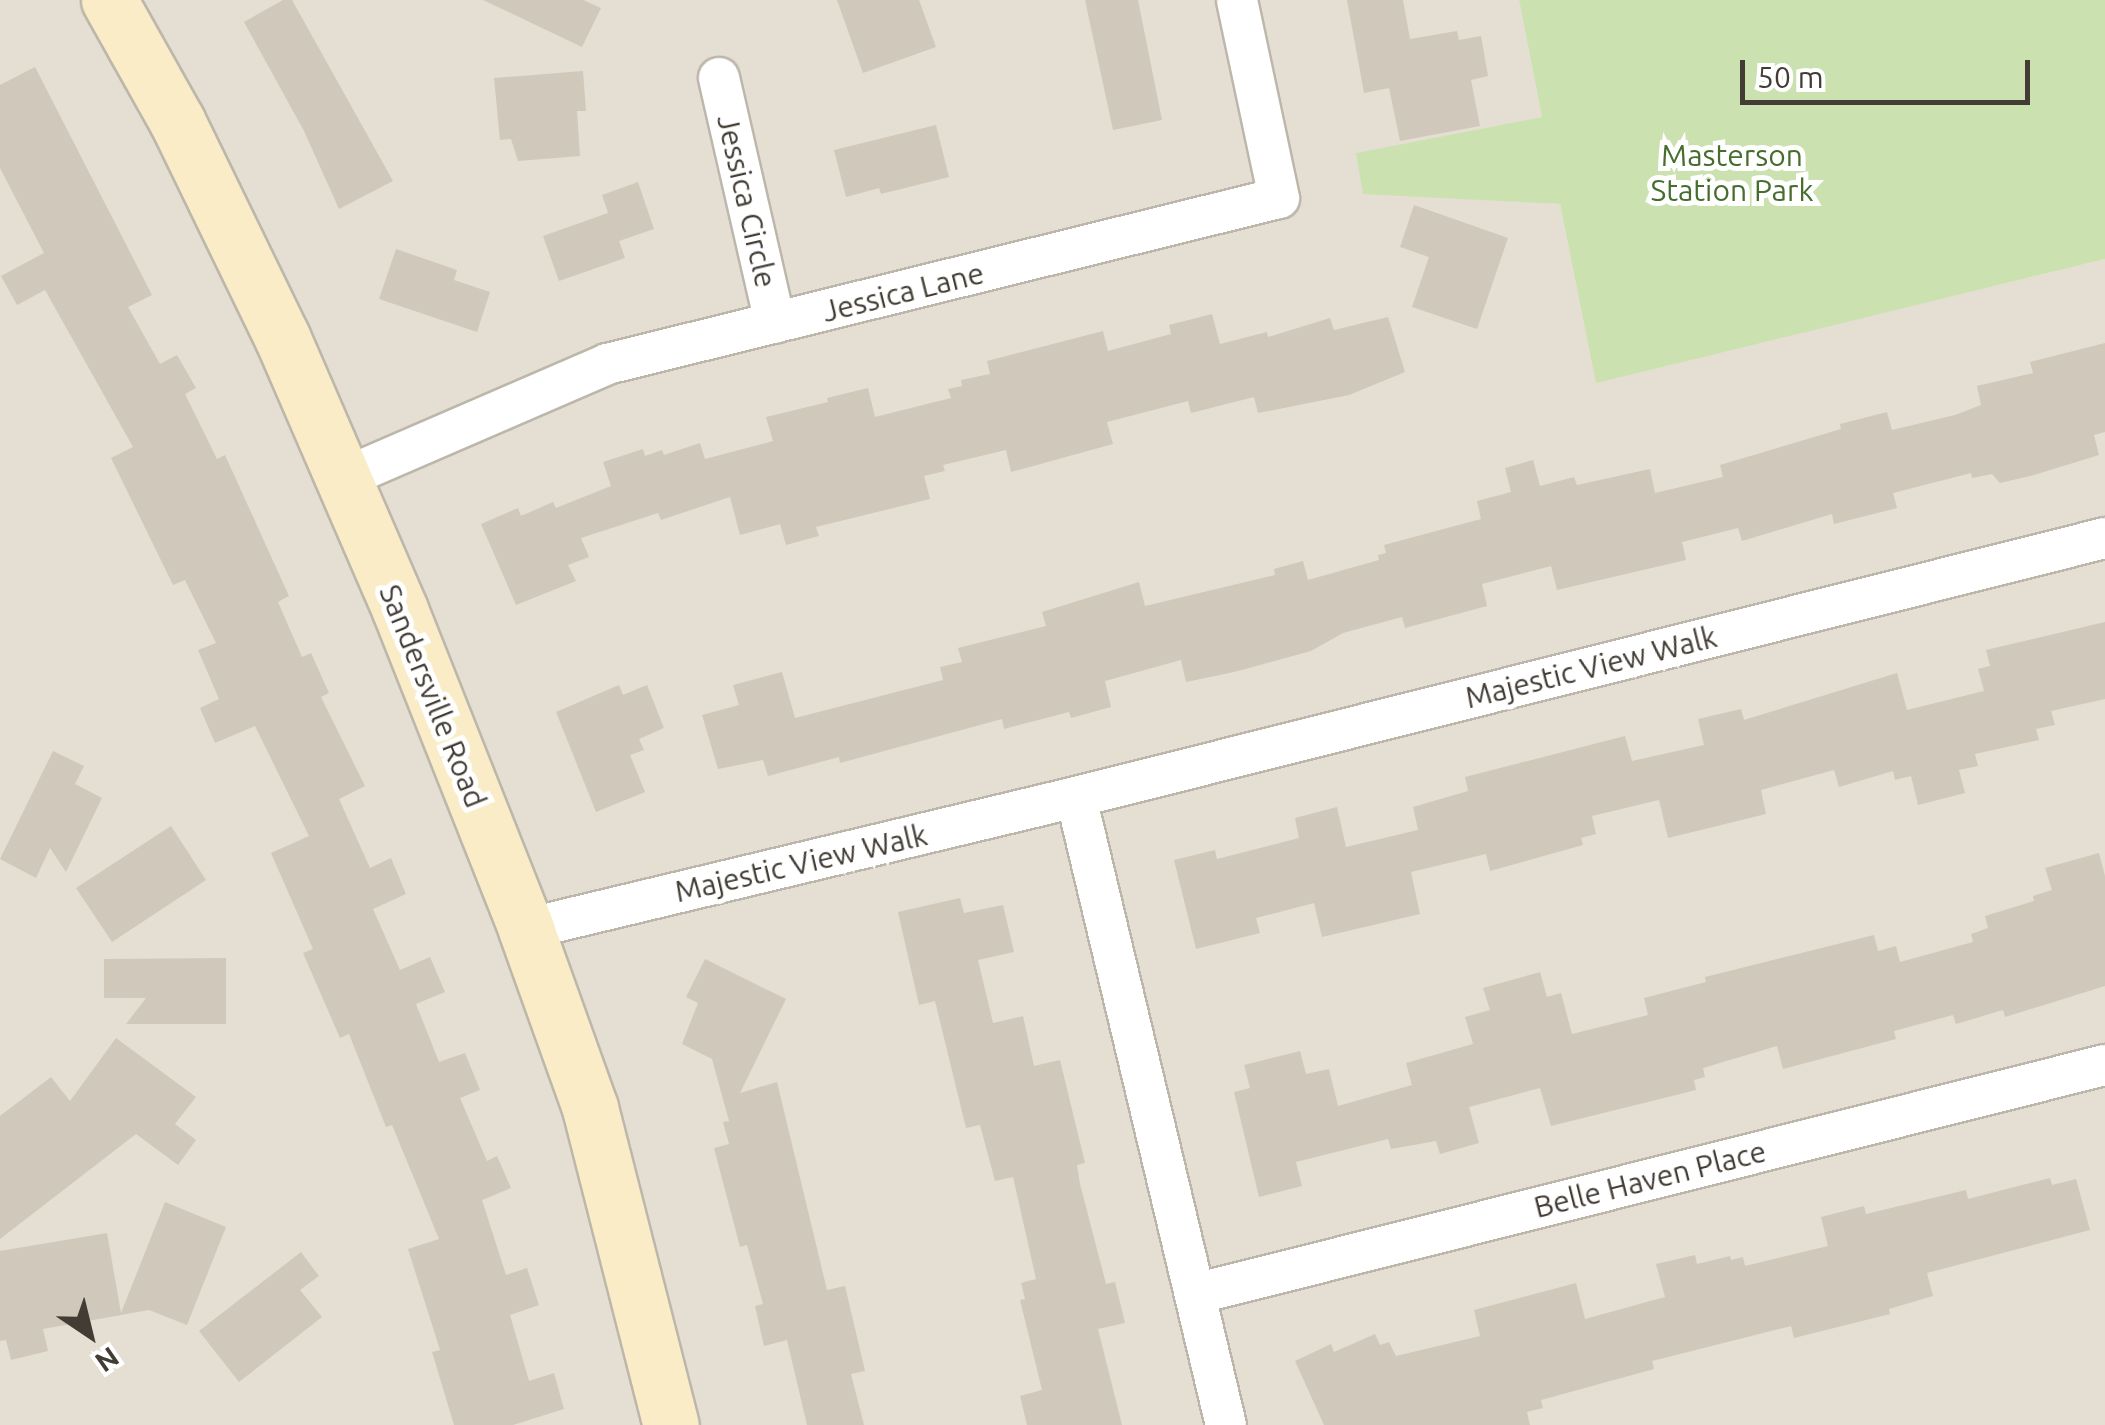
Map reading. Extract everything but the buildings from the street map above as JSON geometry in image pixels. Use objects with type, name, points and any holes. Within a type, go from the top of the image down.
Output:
[{"type":"street","name":"Sandersville Road","points":[[109,0],[185,138],[344,478],[526,929],[590,1108],[670,1425]]},
{"type":"street","name":"Jessica Lane","points":[[344,478],[608,364],[1280,198],[1237,0]]},
{"type":"street","name":"Jessica Circle","points":[[719,78],[775,324]]},
{"type":"street","name":"Majestic View Walk","points":[[526,929],[1076,797],[2105,538]]},
{"type":"street","points":[[1076,797],[1226,1425]]},
{"type":"street","name":"Belle Haven Place","points":[[1195,1294],[2105,1065]]},
{"type":"shaded area","points":[[0,0],[1519,0],[1542,117],[1357,153],[1363,193],[1560,204],[1596,382],[2105,259],[2105,1425],[0,1425]]},
{"type":"green space","name":"Masterson Station Park","points":[[1519,0],[2105,0],[2105,259],[1596,383],[1560,204],[1363,194],[1356,153],[1542,117]]}]
